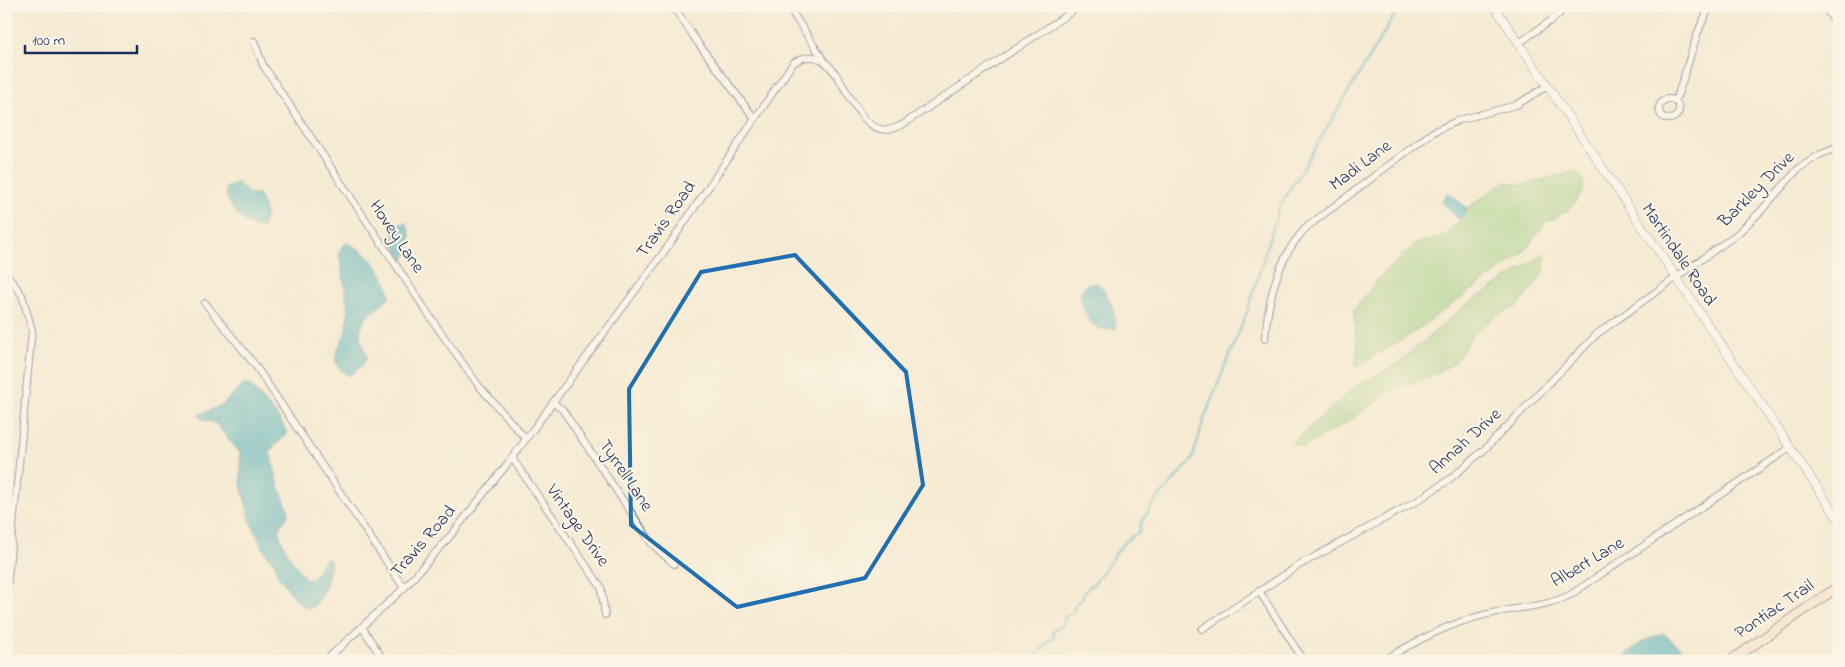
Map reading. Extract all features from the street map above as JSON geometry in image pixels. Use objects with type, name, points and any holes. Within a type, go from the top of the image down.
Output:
[{"type":"main road","name":"Pontiac Trail","points":[[1730,661],[1839,586]]},
{"type":"street","points":[[673,6],[755,119]]},
{"type":"street","points":[[788,6],[864,116],[877,127],[887,130],[902,126],[1080,6]]},
{"type":"street","name":"Martindale Road","points":[[1494,6],[1839,520]]},
{"type":"street","points":[[1519,43],[1556,18],[1567,6]]},
{"type":"street","points":[[1675,101],[1692,46],[1711,6]]},
{"type":"street","points":[[1824,6],[1839,28]]},
{"type":"street","name":"Hovey Lane","points":[[254,42],[264,65],[437,327],[479,386],[526,439]]},
{"type":"street","name":"Travis Road","points":[[325,661],[404,588],[452,534],[512,458],[670,245],[793,63],[813,55],[825,62]]},
{"type":"street","name":"Madi Lane","points":[[1265,339],[1267,308],[1280,269],[1291,245],[1308,226],[1433,132],[1459,120],[1516,104],[1547,86]]},
{"type":"street","name":"Barkley Drive","points":[[1676,278],[1745,227],[1798,169],[1819,155],[1839,147]]},
{"type":"street","points":[[6,273],[22,296],[32,330],[6,598]]},
{"type":"street","name":"Annah Drive","points":[[1202,629],[1259,591],[1328,549],[1417,501],[1450,479],[1486,449],[1591,339],[1676,278]]},
{"type":"street","points":[[205,303],[255,365],[404,588]]},
{"type":"street","name":"Tyrrell Lane","points":[[553,403],[562,409],[652,544],[674,564]]},
{"type":"street","name":"Albert Lane","points":[[1382,661],[1431,633],[1463,621],[1498,612],[1547,604],[1570,595],[1790,448]]},
{"type":"street","name":"Vintage Drive","points":[[512,458],[601,587],[605,615]]},
{"type":"street","points":[[1259,591],[1304,661]]},
{"type":"street","points":[[362,627],[384,661]]},
{"type":"highlighted area","points":[[795,255],[906,372],[923,485],[865,578],[737,607],[631,525],[629,389],[701,272]]},
{"type":"green space","points":[[1576,171],[1584,181],[1583,191],[1569,210],[1545,223],[1522,254],[1408,336],[1355,367],[1358,346],[1353,311],[1381,276],[1415,244],[1445,236],[1464,215],[1467,208],[1505,182],[1522,185]]},
{"type":"green space","points":[[1546,253],[1543,274],[1517,307],[1497,315],[1475,332],[1455,362],[1436,374],[1394,389],[1352,419],[1304,447],[1292,443],[1355,387],[1397,364],[1466,305]]},
{"type":"water","points":[[237,182],[249,194],[258,195],[261,199],[265,221],[261,229],[248,224],[232,208],[226,188]]},
{"type":"water","points":[[1448,192],[1467,208],[1464,215],[1458,219],[1441,201]]},
{"type":"water","points":[[406,223],[410,237],[410,246],[404,260],[396,249],[393,240],[393,227]]},
{"type":"water","points":[[347,243],[363,252],[375,264],[388,287],[390,295],[368,317],[361,327],[361,340],[367,358],[362,366],[349,376],[338,367],[335,358],[345,334],[347,321],[347,302],[339,253],[342,246]]},
{"type":"water","points":[[1088,283],[1098,283],[1106,294],[1112,304],[1116,329],[1107,330],[1099,328],[1089,320],[1083,307],[1080,292]]},
{"type":"water","points":[[249,384],[276,414],[287,432],[270,453],[280,489],[289,511],[280,528],[281,540],[307,580],[314,576],[324,560],[328,558],[331,562],[322,595],[314,606],[309,609],[300,604],[278,576],[275,564],[265,552],[251,523],[241,485],[240,453],[215,423],[203,420],[198,415],[222,405],[243,385]]},
{"type":"water","points":[[1663,633],[1682,649],[1670,661],[1621,661],[1624,656],[1639,644]]},
{"type":"waterway","points":[[1033,661],[1048,641],[1054,637],[1053,631],[1062,625],[1065,617],[1073,613],[1075,605],[1082,599],[1086,591],[1096,581],[1121,547],[1140,532],[1140,525],[1152,505],[1192,460],[1205,416],[1247,312],[1279,208],[1400,6]]}]
